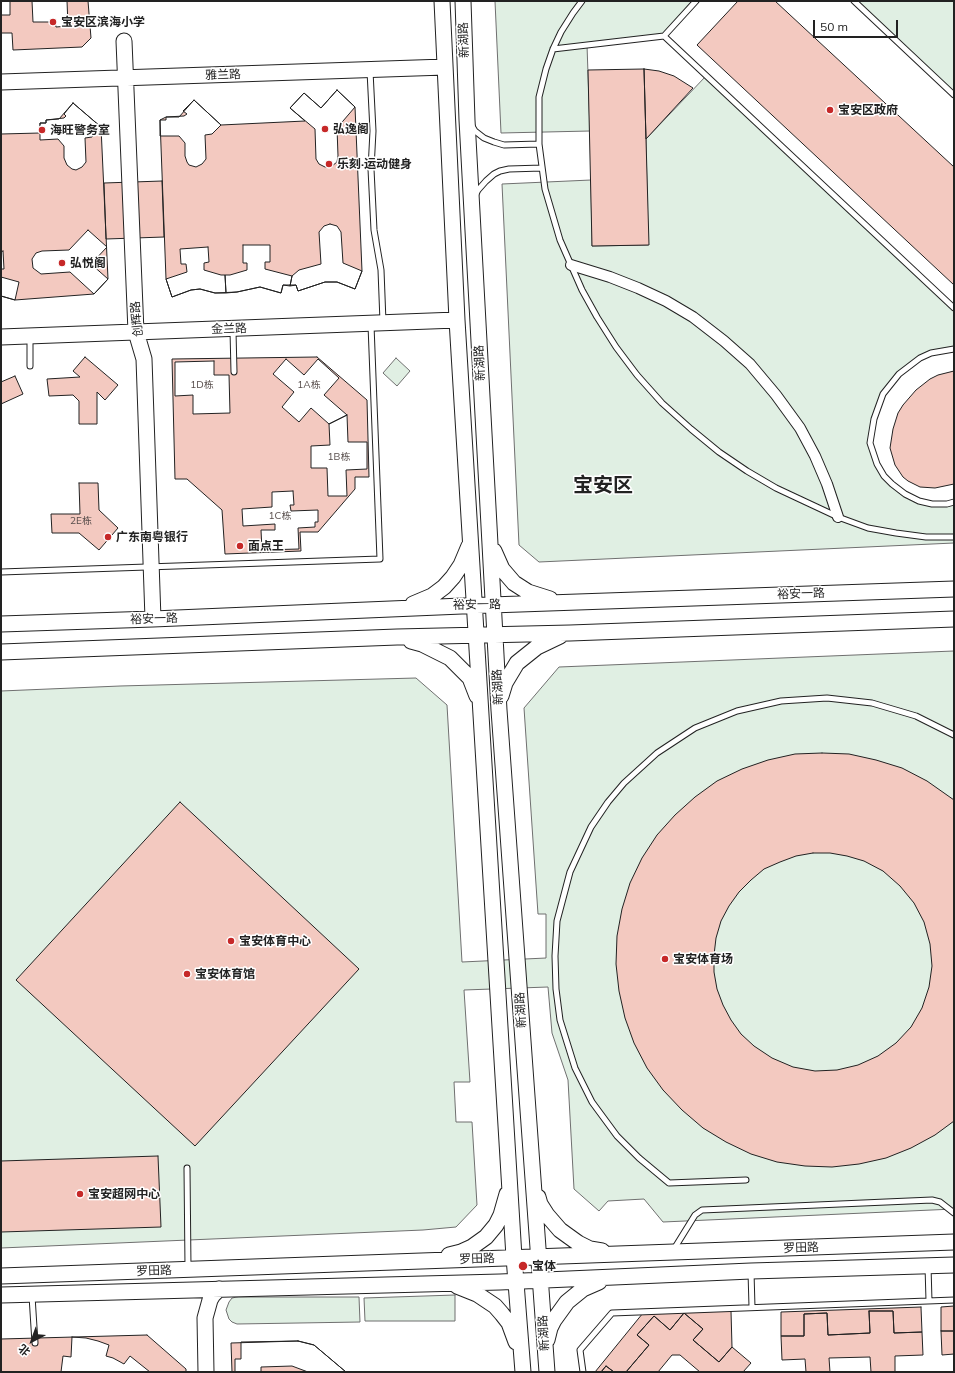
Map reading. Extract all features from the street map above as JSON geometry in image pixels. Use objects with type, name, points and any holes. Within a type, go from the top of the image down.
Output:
[{"type":"main road","name":"新湖路","points":[[442,1],[457,320],[514,1257],[522,1365]]},
{"type":"main road","name":"新湖路","points":[[463,1],[467,120],[499,710],[547,1372]]},
{"type":"main road","name":"创辉路","points":[[124,41],[136,332],[144,359],[153,619]]},
{"type":"main road","name":"雅兰路","points":[[1,82],[445,67]]},
{"type":"main road","points":[[453,238],[455,244],[462,248],[470,246],[474,239]]},
{"type":"main road","name":"金兰路","points":[[1,337],[457,320]]},
{"type":"main road","points":[[490,536],[495,556],[502,569],[514,583],[528,592],[541,597],[571,602]]},
{"type":"main road","points":[[392,608],[419,602],[432,596],[444,587],[461,565],[467,552],[471,537]]},
{"type":"main road","name":"裕安一路","points":[[1,624],[153,619],[392,608],[954,589]]},
{"type":"main road","points":[[1,652],[397,637],[570,633],[954,619]]},
{"type":"main road","points":[[499,710],[505,683],[517,663],[537,647],[570,633]]},
{"type":"main road","points":[[397,637],[422,644],[443,654],[457,664],[470,678],[478,698],[481,712]]},
{"type":"main road","points":[[484,752],[486,745],[494,743],[499,745],[502,753]]},
{"type":"main road","points":[[430,1260],[461,1252],[480,1242],[486,1237],[496,1225],[501,1215],[510,1182]]},
{"type":"main road","points":[[534,1185],[540,1204],[560,1230],[568,1237],[590,1248],[617,1255]]},
{"type":"main road","name":"罗田路","points":[[1,1276],[954,1242]]},
{"type":"main road","name":"罗田路","points":[[1,1295],[448,1284],[954,1264]]},
{"type":"main road","points":[[545,1353],[550,1328],[567,1302],[578,1292],[592,1284],[615,1278]]},
{"type":"main road","points":[[448,1284],[477,1294],[495,1306],[509,1323],[514,1335],[522,1365]]},
{"type":"main road","points":[[206,1372],[205,1318],[210,1300],[219,1289]]},
{"type":"main road","points":[[184,1290],[198,1303],[205,1318]]},
{"type":"street","points":[[571,265],[610,277],[666,301],[724,341],[750,364],[776,395],[800,428],[815,456],[827,484],[838,517]]},
{"type":"lane","points":[[582,1],[565,25],[553,49],[546,69],[539,97],[539,144],[542,168],[551,211],[560,240],[582,290],[593,311],[616,347],[637,375],[662,403],[691,429],[719,452],[776,488],[838,517],[868,528],[926,537],[954,537]]},
{"type":"lane","points":[[553,49],[664,36],[696,1]]},
{"type":"lane","points":[[854,1],[954,95]]},
{"type":"lane","points":[[664,36],[954,308]]},
{"type":"lane","points":[[1,572],[380,559],[377,323],[381,270],[374,230],[371,169],[374,131],[370,70]]},
{"type":"lane","points":[[467,120],[475,131],[484,138],[494,142],[504,144],[539,144]]},
{"type":"lane","points":[[472,203],[478,190],[486,181],[500,171],[509,169],[542,168]]},
{"type":"lane","points":[[232,329],[234,372]]},
{"type":"lane","points":[[30,336],[30,366]]},
{"type":"lane","points":[[954,349],[943,350],[926,356],[908,366],[899,374],[883,394],[874,419],[870,443],[876,464],[892,484],[905,494],[919,501],[932,504],[947,504],[954,502]]},
{"type":"lane","points":[[746,1180],[669,1183],[638,1158],[617,1136],[592,1102],[575,1068],[560,1020],[556,989],[555,956],[557,920],[570,872],[591,827],[608,802],[630,778],[657,753],[695,728],[737,711],[782,701],[827,698],[880,705],[916,716],[954,735]]},
{"type":"lane","points":[[187,1168],[188,1270]]},
{"type":"lane","points":[[671,1253],[695,1215],[702,1210],[932,1200],[940,1202],[954,1213]]},
{"type":"lane","points":[[928,1265],[930,1301]]},
{"type":"lane","points":[[751,1271],[752,1307]]},
{"type":"lane","points":[[31,1294],[35,1343]]},
{"type":"lane","points":[[583,1372],[580,1350],[612,1313],[954,1300]]},
{"type":"green space","points":[[495,1],[696,1],[664,36],[587,45],[590,131],[501,133]]},
{"type":"green space","points":[[854,1],[954,1],[954,95]]},
{"type":"green space","points":[[706,76],[954,308],[954,349],[943,350],[908,366],[883,394],[870,443],[884,476],[905,494],[932,504],[954,502],[954,543],[539,562],[519,545],[502,184],[591,180],[592,246],[648,245],[646,139]]},
{"type":"green space","points":[[396,358],[410,371],[397,386],[383,373]]},
{"type":"green space","name":"宝安体育中心","points":[[954,651],[954,1209],[663,1222],[644,1199],[608,1201],[599,1211],[574,1189],[568,1080],[552,1033],[548,987],[464,990],[470,1082],[454,1082],[456,1122],[472,1122],[477,1205],[456,1227],[423,1230],[1,1248],[1,691],[120,686],[416,678],[447,705],[462,962],[546,958],[546,914],[538,914],[524,708],[559,667]]},
{"type":"green space","points":[[455,1295],[455,1321],[365,1321],[364,1298]]},
{"type":"green space","points":[[359,1297],[360,1322],[237,1324],[229,1319],[226,1310],[232,1298]]},
{"type":"building","points":[[10,1],[32,1],[33,22],[55,22],[56,27],[68,26],[67,1],[88,1],[91,38],[82,47],[13,50],[12,33],[1,33],[1,15],[10,15]]},
{"type":"building","name":"宝安区政府","points":[[738,1],[775,1],[954,167],[954,285],[697,45]]},
{"type":"building","points":[[644,69],[649,245],[592,246],[588,70]]},
{"type":"building","points":[[644,69],[659,71],[674,76],[693,88],[646,139]]},
{"type":"building","name":"弘逸阁","points":[[337,90],[355,107],[337,128],[337,162],[332,166],[325,167],[319,164],[316,159],[315,129],[290,108],[304,93],[321,108]]},
{"type":"building","points":[[337,90],[355,107],[362,271],[355,289],[337,282],[325,282],[298,291],[296,285],[283,285],[281,293],[260,287],[237,292],[215,293],[200,289],[191,290],[172,297],[166,279],[160,120],[166,117],[179,117],[194,100],[221,125],[305,121],[290,108],[304,93],[321,108]]},
{"type":"building","points":[[194,100],[221,125],[212,134],[205,135],[206,159],[202,164],[196,167],[189,165],[187,162],[185,156],[185,143],[179,136],[160,136],[160,120],[166,120],[166,117],[184,116],[187,114],[183,111]]},
{"type":"building","points":[[73,103],[101,127],[92,137],[85,138],[86,162],[82,167],[76,170],[67,165],[64,158],[64,146],[58,139],[40,140],[40,123],[46,123],[46,120],[64,118],[66,116],[64,114]]},
{"type":"building","points":[[73,103],[101,127],[108,279],[94,294],[15,300],[1,296],[1,134],[40,133],[40,123],[46,123],[46,120],[59,119]]},
{"type":"building","points":[[162,181],[164,237],[106,239],[104,183]]},
{"type":"building","points":[[330,224],[337,226],[341,232],[343,263],[362,271],[355,289],[337,282],[325,282],[298,291],[296,285],[290,286],[292,276],[299,270],[321,264],[319,232],[324,226]]},
{"type":"building","name":"弘悦阁","points":[[88,230],[107,247],[91,264],[108,279],[94,294],[70,272],[41,274],[33,268],[32,259],[36,253],[42,251],[69,250]]},
{"type":"building","points":[[243,245],[270,245],[270,262],[265,262],[265,269],[292,276],[290,286],[283,285],[281,293],[260,287],[226,293],[225,275],[247,270],[247,263],[243,263]]},
{"type":"building","points":[[208,247],[209,262],[204,263],[204,270],[225,275],[226,293],[215,293],[200,289],[191,290],[172,297],[166,279],[187,272],[186,264],[181,264],[180,249]]},
{"type":"building","points":[[3,251],[4,269],[1,269],[1,252]]},
{"type":"building","points":[[1,277],[19,282],[15,300],[1,296]]},
{"type":"building","points":[[85,357],[118,385],[105,400],[97,392],[97,424],[79,424],[79,401],[73,395],[49,396],[47,379],[80,377],[73,371]]},
{"type":"building","points":[[317,357],[367,400],[369,477],[355,477],[355,489],[318,532],[300,532],[301,551],[225,554],[222,510],[187,479],[175,479],[172,359]]},
{"type":"building","points":[[286,359],[304,375],[318,359],[339,378],[324,395],[347,415],[329,424],[311,408],[299,422],[282,407],[294,392],[273,374]]},
{"type":"building","points":[[214,361],[214,375],[229,375],[230,413],[193,414],[193,395],[175,396],[175,362]]},
{"type":"building","points":[[954,371],[954,484],[935,488],[920,487],[903,477],[895,465],[890,448],[893,429],[898,413],[916,390],[930,379],[938,375]]},
{"type":"building","points":[[15,376],[23,394],[1,404],[1,382]]},
{"type":"building","points":[[347,415],[348,442],[367,442],[367,469],[346,470],[347,496],[328,496],[327,468],[311,468],[311,446],[330,445],[329,424]]},
{"type":"building","points":[[79,483],[98,483],[99,510],[118,528],[99,550],[79,533],[52,533],[51,514],[80,514]]},
{"type":"building","points":[[293,491],[294,505],[290,505],[291,511],[318,510],[318,522],[315,522],[315,527],[298,528],[299,549],[262,550],[261,530],[275,530],[275,524],[243,526],[242,509],[272,507],[272,492]]},
{"type":"building","name":"宝安体育场","points":[[795,754],[849,754],[876,760],[902,768],[927,781],[954,800],[954,1121],[935,1135],[911,1148],[886,1158],[859,1164],[832,1167],[805,1166],[777,1162],[751,1154],[726,1142],[703,1128],[682,1110],[663,1090],[647,1068],[634,1043],[625,1018],[619,991],[616,964],[617,936],[622,909],[630,883],[642,858],[657,835],[675,815],[695,797],[717,781],[742,769],[768,760]],"holes":[[[813,853],[830,853],[864,861],[883,871],[900,886],[914,903],[924,922],[930,944],[932,966],[929,987],[922,1008],[911,1027],[896,1043],[878,1056],[858,1065],[837,1070],[815,1071],[793,1067],[772,1058],[754,1046],[741,1034],[731,1020],[717,989],[714,972],[714,955],[716,938],[721,921],[739,892],[751,880],[764,869],[796,856]]]},
{"type":"building","name":"宝安体育馆","points":[[180,802],[359,969],[195,1146],[16,980]]},
{"type":"building","name":"宝安超网中心","points":[[158,1156],[161,1227],[1,1232],[1,1161]]},
{"type":"building","points":[[954,1306],[954,1331],[941,1331],[941,1307]]},
{"type":"building","points":[[921,1307],[922,1332],[894,1333],[893,1311],[869,1311],[870,1333],[828,1335],[827,1313],[804,1314],[804,1336],[781,1336],[781,1312]]},
{"type":"building","points":[[731,1311],[732,1347],[719,1362],[693,1340],[703,1329],[684,1313],[670,1330],[654,1316],[637,1335],[649,1345],[626,1372],[614,1372],[606,1366],[601,1372],[595,1372],[643,1313]]},
{"type":"building","points":[[869,1311],[893,1311],[894,1333],[922,1332],[923,1355],[895,1356],[895,1372],[871,1372],[870,1357],[829,1358],[830,1372],[806,1372],[805,1359],[782,1360],[781,1336],[804,1336],[804,1314],[827,1313],[828,1335],[870,1333]]},
{"type":"building","points":[[684,1313],[703,1329],[693,1340],[719,1362],[732,1347],[751,1363],[743,1372],[700,1372],[680,1355],[672,1355],[658,1372],[626,1372],[649,1345],[637,1335],[654,1316],[670,1330]]},
{"type":"building","points":[[941,1331],[954,1331],[954,1354],[942,1355]]},
{"type":"building","points":[[147,1335],[186,1369],[186,1372],[1,1372],[1,1339]]},
{"type":"building","points":[[72,1337],[86,1338],[109,1345],[106,1356],[124,1364],[130,1356],[150,1372],[61,1372],[63,1356],[71,1357]]},
{"type":"building","points":[[298,1341],[314,1345],[346,1372],[232,1372],[231,1343]]},
{"type":"building","points":[[298,1341],[314,1345],[346,1372],[308,1372],[292,1366],[261,1367],[261,1372],[235,1372],[235,1359],[241,1359],[241,1342]]},
{"type":"building","points":[[606,1366],[614,1372],[601,1372]]},
{"type":"place","name":"宝安区滨海小学","points":[[53,22]]},
{"type":"place","name":"宝安区政府","points":[[830,110]]},
{"type":"place","name":"弘逸阁","points":[[325,129]]},
{"type":"place","name":"海旺警务室","points":[[42,130]]},
{"type":"place","name":"乐刻·运动健身","points":[[329,164]]},
{"type":"place","name":"弘悦阁","points":[[62,263]]},
{"type":"place","name":"广东南粤银行","points":[[108,537]]},
{"type":"place","name":"面点王","points":[[240,546]]},
{"type":"place","name":"宝安体育中心","points":[[231,941]]},
{"type":"place","name":"宝安体育场","points":[[665,959]]},
{"type":"place","name":"宝安体育馆","points":[[187,974]]},
{"type":"place","name":"宝安超网中心","points":[[80,1194]]},
{"type":"place","name":"宝体","points":[[523,1266]]},
{"type":"district","name":"宝安区","points":[[603,486]]}]
